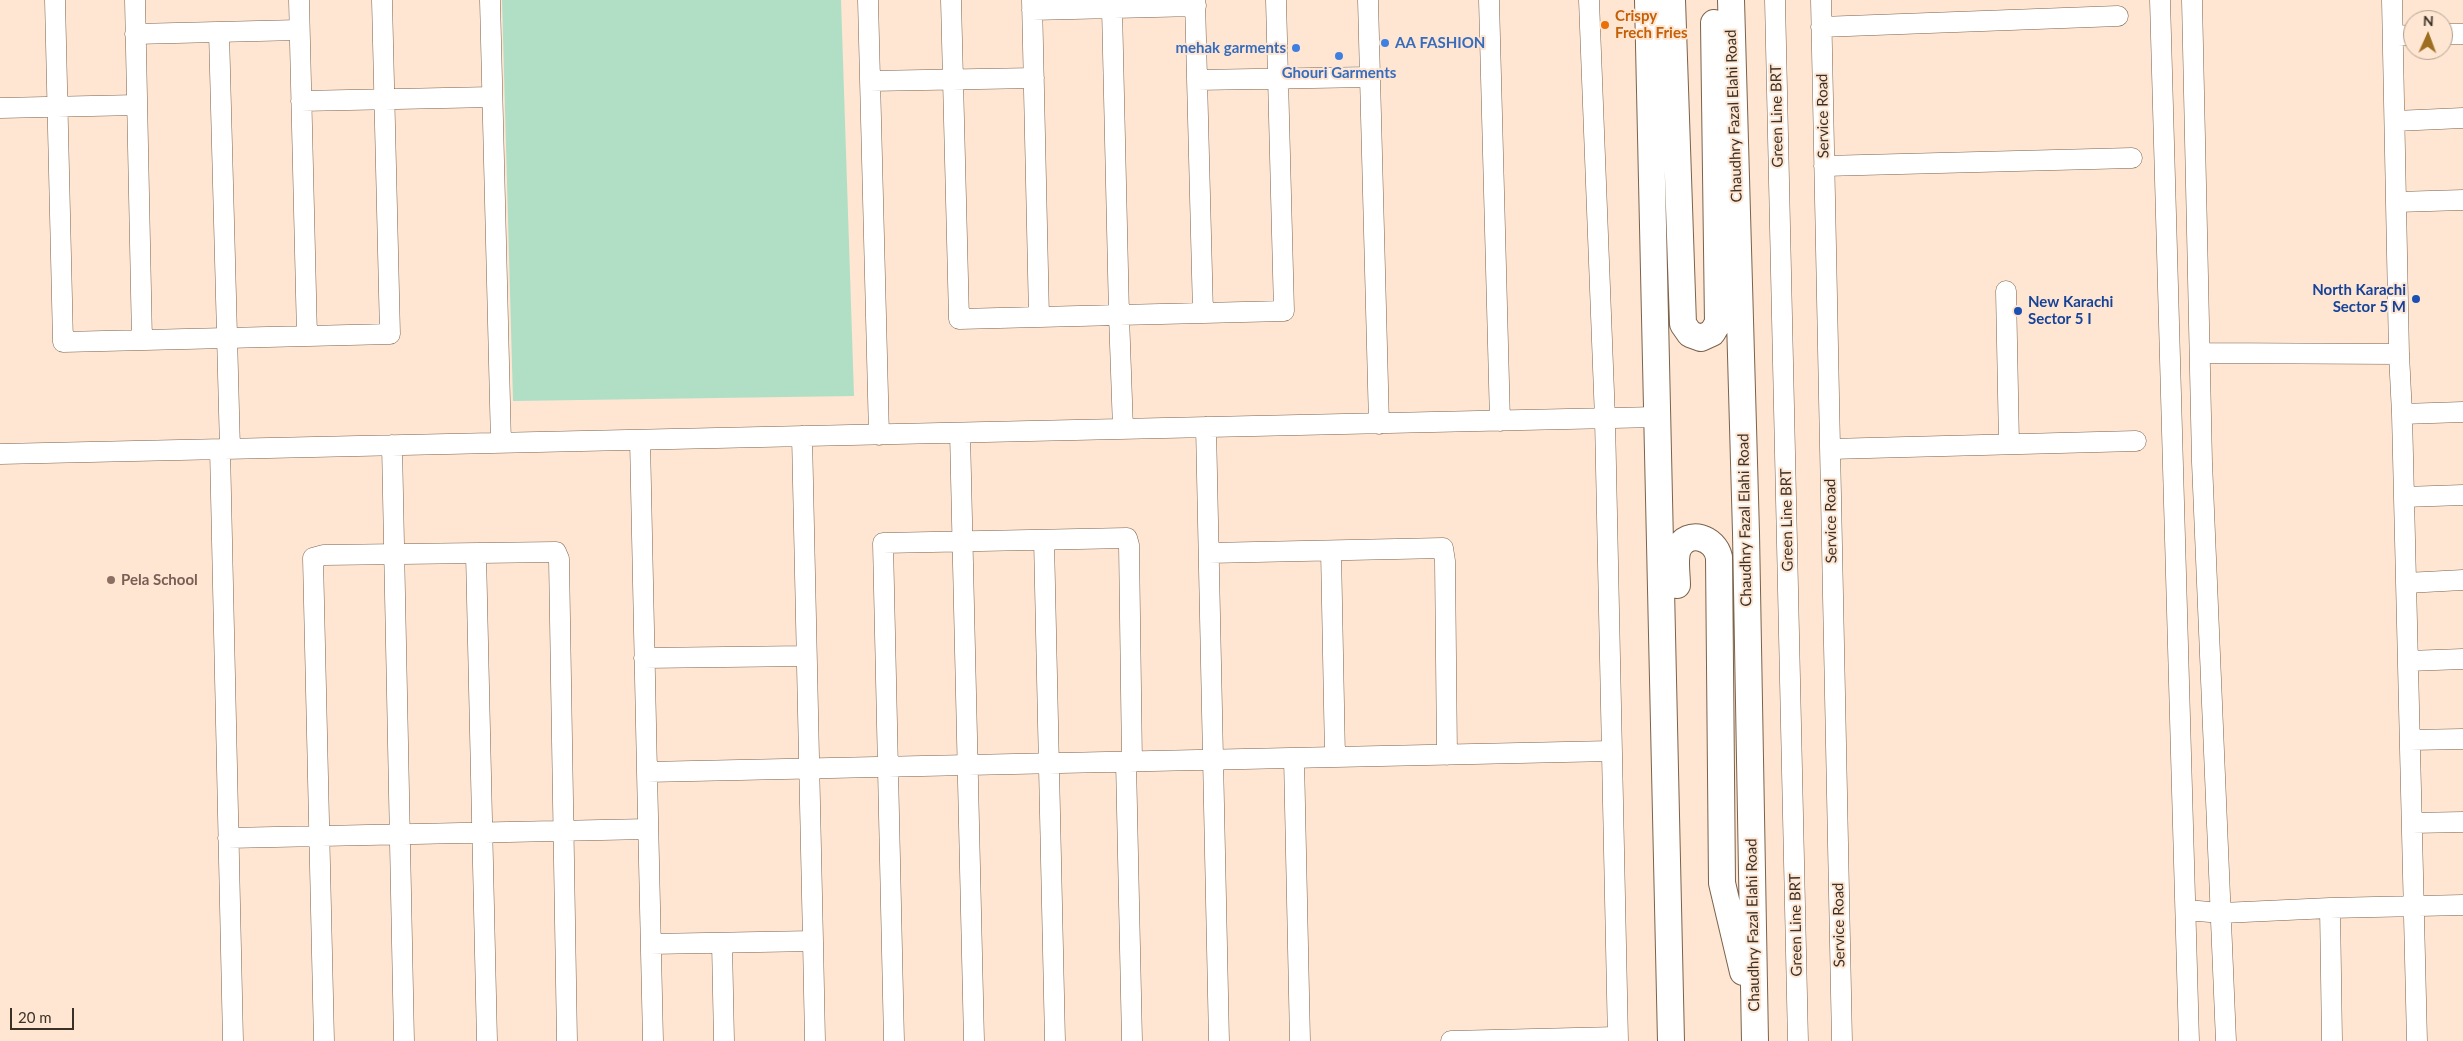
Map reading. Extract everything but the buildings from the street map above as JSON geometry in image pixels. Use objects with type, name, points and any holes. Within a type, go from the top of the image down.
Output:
[{"type":"main road","points":[[1648,0],[1671,1041]]},
{"type":"main road","points":[[1672,0],[1683,324],[1690,334],[1701,338],[1712,333],[1718,323],[1713,0]]},
{"type":"main road","name":"Chaudhry Fazal Elahi Road","points":[[1731,0],[1746,533],[1755,1032]]},
{"type":"main road","points":[[1669,938],[1680,832],[1677,557],[1678,550],[1687,540],[1701,538],[1714,544],[1718,557],[1722,883],[1755,1032]]},
{"type":"street","points":[[55,0],[63,342],[390,334],[382,0]]},
{"type":"street","points":[[135,0],[142,340]]},
{"type":"street","points":[[299,0],[307,336]]},
{"type":"street","points":[[490,0],[501,443]]},
{"type":"street","points":[[868,0],[879,434]]},
{"type":"street","points":[[951,0],[959,319],[1284,311],[1276,0]]},
{"type":"street","points":[[1368,0],[1378,424]]},
{"type":"street","points":[[1489,0],[1500,421]]},
{"type":"street","points":[[1451,1041],[1618,1039],[1605,419],[1589,0]]},
{"type":"street","name":"Green Line BRT","points":[[1775,0],[1798,1041]]},
{"type":"street","name":"Service Road","points":[[1820,0],[1842,1041]]},
{"type":"street","points":[[2160,0],[2189,1041]]},
{"type":"street","points":[[2192,0],[2202,472],[2226,1041]]},
{"type":"street","points":[[2392,0],[2399,354],[2417,1041]]},
{"type":"street","points":[[1039,317],[1032,5],[1112,8],[1196,3],[1202,313]]},
{"type":"street","points":[[1112,8],[1123,429]]},
{"type":"street","points":[[1821,27],[2118,16]]},
{"type":"street","points":[[135,34],[299,30]]},
{"type":"street","points":[[219,32],[226,338],[228,838],[233,1041]]},
{"type":"street","points":[[2393,36],[2403,36]]},
{"type":"street","points":[[1197,80],[1370,77]]},
{"type":"street","points":[[870,81],[1034,78]]},
{"type":"street","points":[[301,101],[492,97]]},
{"type":"street","points":[[0,108],[137,105]]},
{"type":"street","points":[[2395,120],[2463,118]]},
{"type":"street","points":[[1824,166],[2132,158]]},
{"type":"street","points":[[2397,202],[2463,200]]},
{"type":"street","points":[[2006,291],[2009,444]]},
{"type":"street","points":[[2200,353],[2399,354]]},
{"type":"street","points":[[2402,414],[2463,412]]},
{"type":"street","points":[[0,454],[1657,417]]},
{"type":"street","points":[[1206,427],[1219,1041]]},
{"type":"street","points":[[960,433],[974,1041]]},
{"type":"street","points":[[802,436],[815,1041]]},
{"type":"street","points":[[640,440],[653,1041]]},
{"type":"street","points":[[1830,449],[2136,441]]},
{"type":"street","points":[[392,445],[404,1041]]},
{"type":"street","points":[[2404,496],[2463,494]]},
{"type":"street","points":[[894,1041],[883,543],[1127,538],[1129,545],[1132,1041]]},
{"type":"street","points":[[1044,540],[1055,1041]]},
{"type":"street","points":[[1209,553],[1442,548],[1445,560],[1447,755]]},
{"type":"street","points":[[1330,550],[1335,757]]},
{"type":"street","points":[[324,1041],[313,558],[324,556],[556,552],[560,559],[563,831],[568,1041]]},
{"type":"street","points":[[476,554],[487,1041]]},
{"type":"street","points":[[2406,583],[2463,580]]},
{"type":"street","points":[[644,658],[806,656]]},
{"type":"street","points":[[2408,661],[2463,659]]},
{"type":"street","points":[[2410,740],[2463,739]]},
{"type":"street","points":[[647,772],[1611,751]]},
{"type":"street","points":[[1294,758],[1300,1041]]},
{"type":"street","points":[[2412,823],[2463,822]]},
{"type":"street","points":[[228,838],[648,829]]},
{"type":"street","points":[[2186,910],[2222,913],[2463,905]]},
{"type":"street","points":[[2330,908],[2332,1041]]},
{"type":"street","points":[[651,944],[813,940]]},
{"type":"street","points":[[722,943],[724,1041]]},
{"type":"green space","points":[[502,0],[841,0],[854,396],[513,401]]},
{"type":"place","name":"Crispy Frech Fries","points":[[1605,25]]},
{"type":"place","name":"AA FASHION","points":[[1385,43]]},
{"type":"place","name":"mehak garments","points":[[1296,48]]},
{"type":"place","name":"Ghouri Garments","points":[[1339,56]]},
{"type":"place","name":"North Karachi Sector 5 M","points":[[2416,299]]},
{"type":"place","name":"New Karachi Sector 5 I","points":[[2018,311]]},
{"type":"place","name":"Pela School","points":[[111,580]]}]
